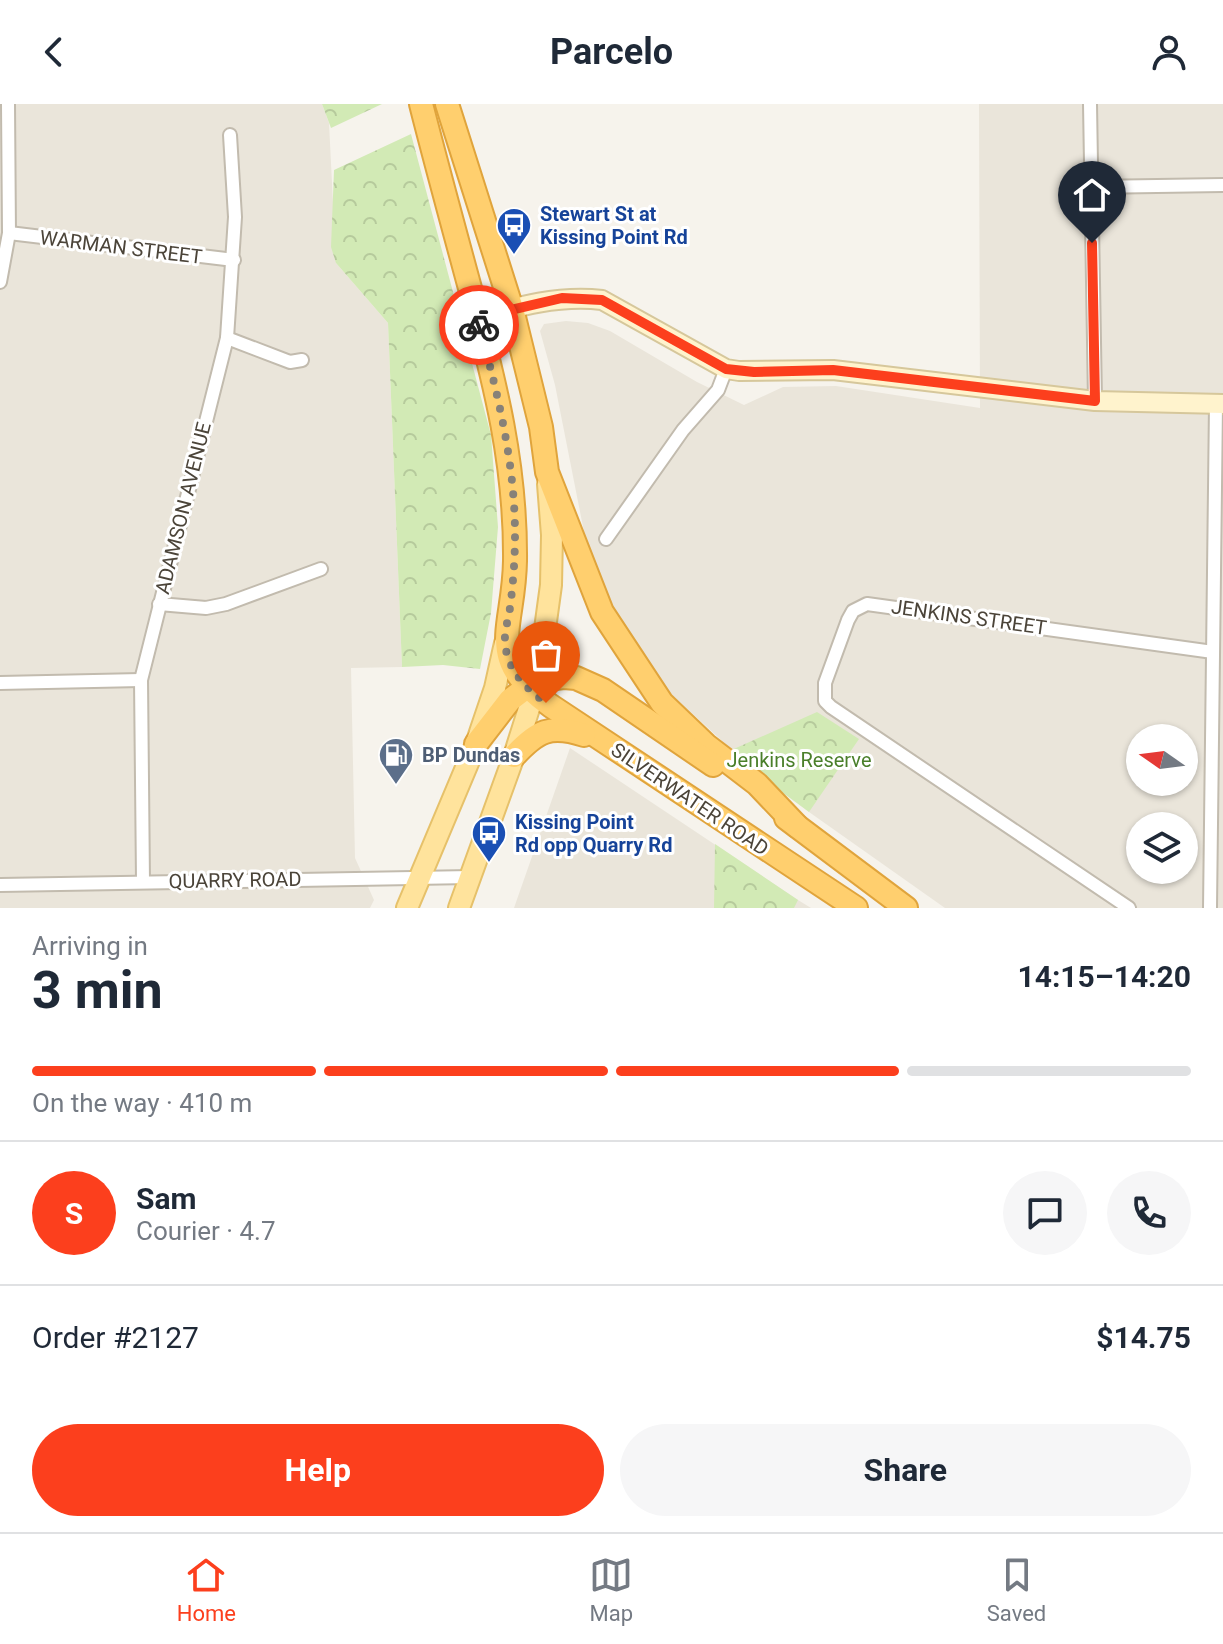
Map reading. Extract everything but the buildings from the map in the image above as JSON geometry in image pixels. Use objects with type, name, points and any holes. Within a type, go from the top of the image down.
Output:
[{"type":"highway","points":[[421,104],[494,382],[510,459],[515,572],[505,643]]},
{"type":"highway","name":"SILVERWATER ROAD","points":[[447,104],[512,309],[541,427],[547,472],[602,612],[662,703],[706,745],[757,784],[797,826]]},
{"type":"highway","name":"SILVERWATER ROAD","points":[[505,643],[511,666],[533,687],[604,741],[856,908]]},
{"type":"highway","name":"SILVERWATER ROAD","points":[[533,687],[576,678],[603,690],[797,826],[906,908]]},
{"type":"highway","points":[[476,744],[510,700],[533,687]]},
{"type":"highway","points":[[514,756],[536,735],[557,729],[604,741]]},
{"type":"main road","points":[[459,908],[514,756],[547,622],[552,560],[547,472]]},
{"type":"main road","points":[[407,908],[476,744],[495,688],[505,643]]},
{"type":"street","points":[[0,282],[9,233],[8,104]]},
{"type":"street","points":[[1090,104],[1095,401]]},
{"type":"street","name":"ADAMSON AVENUE","points":[[143,881],[141,680],[227,338],[235,217],[230,135]]},
{"type":"street","points":[[1091,187],[1223,185]]},
{"type":"street","name":"WARMAN STREET","points":[[9,233],[234,260]]},
{"type":"street","points":[[477,318],[562,298],[602,300],[726,369],[754,372],[833,370],[1095,401],[1219,404],[1213,652],[1218,725],[1210,908]]},
{"type":"street","points":[[227,338],[290,362],[302,360]]},
{"type":"street","points":[[606,539],[683,430],[718,390],[726,369]]},
{"type":"street","points":[[159,604],[206,608],[226,604],[321,569]]},
{"type":"street","name":"JENKINS STREET","points":[[1129,908],[831,707],[825,701],[825,683],[848,620],[853,611],[867,604],[1213,652]]},
{"type":"street","points":[[0,683],[141,680]]},
{"type":"street","name":"QUARRY ROAD","points":[[0,885],[471,877]]},
{"type":"shaded area","points":[[0,104],[322,104],[329,123],[336,263],[388,323],[402,667],[351,668],[355,858],[374,900],[370,908],[0,908]]},
{"type":"shaded area","points":[[979,104],[1223,104],[1223,908],[945,908],[809,812],[732,750],[659,683],[612,613],[586,542],[555,385],[540,331],[544,324],[566,321],[588,323],[610,331],[697,382],[744,405],[783,387],[836,386],[980,408]]},
{"type":"shaded area","points":[[570,748],[798,900],[811,908],[514,908]]},
{"type":"green space","points":[[322,104],[382,104],[331,128]]},
{"type":"green space","points":[[411,134],[491,435],[498,527],[491,613],[480,669],[443,665],[402,667],[388,323],[336,263],[331,247],[334,170]]},
{"type":"green space","name":"Jenkins Reserve","points":[[817,712],[859,739],[809,812],[727,752]]},
{"type":"green space","points":[[715,844],[798,900],[794,908],[714,908]]},
{"type":"way so far","points":[[479,325],[510,459],[515,572],[505,643],[511,666],[517,675],[546,703]]},
{"type":"place","name":"Stewart St at Kissing Point Rd","points":[[514,256]]},
{"type":"place","name":"BP Dundas","points":[[396,786]]},
{"type":"place","name":"Kissing Point Rd opp Quarry Rd","points":[[489,864]]},
{"type":"route","points":[[479,325],[477,318],[562,298],[602,300],[726,369],[754,372],[833,370],[1095,401],[1092,243]]}]
